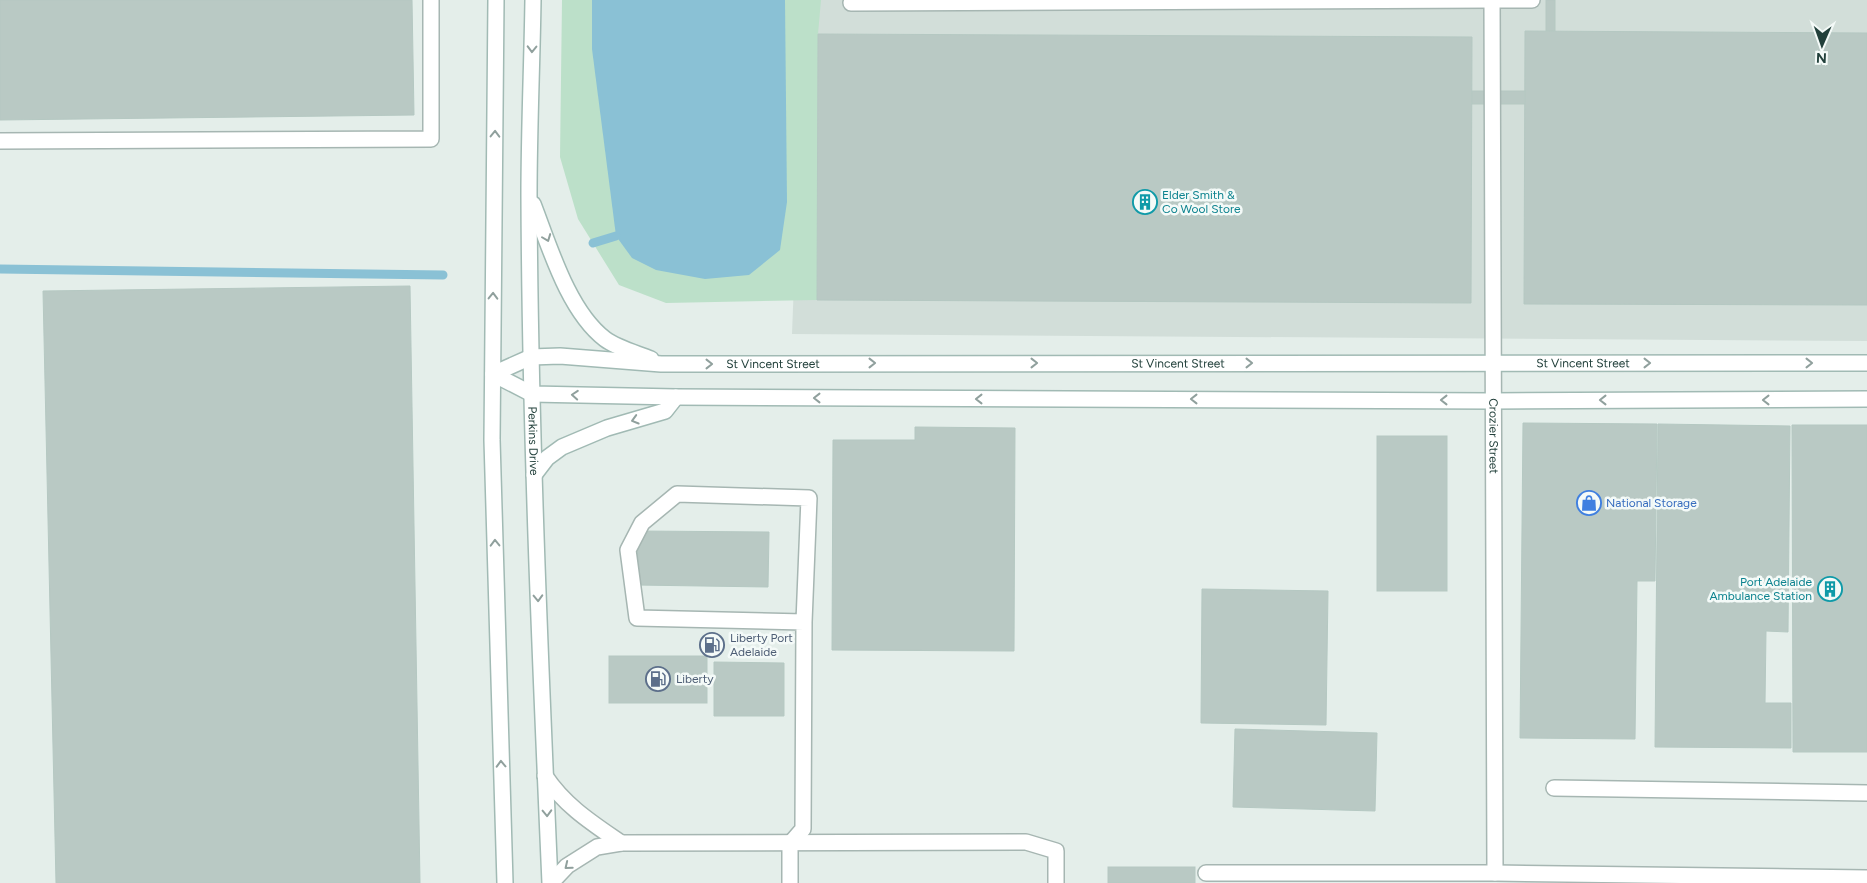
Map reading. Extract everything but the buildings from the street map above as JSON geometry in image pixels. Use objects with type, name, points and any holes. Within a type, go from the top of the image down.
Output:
[{"type":"main road","points":[[0,141],[430,139],[431,0]]},
{"type":"main road","points":[[496,0],[492,440],[505,883]]},
{"type":"main road","name":"Perkins Drive","points":[[533,0],[529,193],[531,357],[550,883]]},
{"type":"main road","name":"Crozier Street","points":[[1492,0],[1496,873]]},
{"type":"main road","points":[[851,3],[1532,0]]},
{"type":"main road","points":[[529,193],[558,267],[582,314],[605,339],[661,364]]},
{"type":"main road","name":"St Vincent Street","points":[[494,374],[531,357],[560,356],[661,364],[1867,363]]},
{"type":"main road","points":[[494,374],[532,394],[676,397],[1493,401],[1867,399]]},
{"type":"main road","points":[[534,475],[547,458],[562,448],[607,428],[665,411],[676,397]]},
{"type":"main road","points":[[790,883],[790,844],[803,829],[804,622],[809,498],[677,494],[642,523],[628,550],[637,618],[804,622]]},
{"type":"main road","points":[[545,776],[558,795],[579,814],[622,843]]},
{"type":"main road","points":[[1554,788],[1867,793]]},
{"type":"main road","points":[[550,883],[567,866],[597,847],[622,843],[1026,842],[1056,851],[1056,883]]},
{"type":"main road","points":[[1206,873],[1496,873],[1867,878]]},
{"type":"shaded area","points":[[805,0],[1867,0],[1867,341],[792,334]]},
{"type":"green space","points":[[562,0],[821,0],[818,34],[817,300],[666,303],[619,285],[578,219],[560,157]]},
{"type":"water","points":[[592,0],[785,0],[787,202],[780,250],[749,275],[705,279],[656,270],[632,258],[616,236],[592,49]]},
{"type":"waterway","points":[[593,243],[616,236]]},
{"type":"waterway","points":[[0,269],[443,275]]},
{"type":"place","name":"Elder Smith & Co Wool Store","points":[[1145,202]]},
{"type":"place","name":"National Storage","points":[[1589,503]]},
{"type":"place","name":"Port Adelaide Ambulance Station","points":[[1830,589]]},
{"type":"place","name":"Liberty Port Adelaide","points":[[712,645]]},
{"type":"place","name":"Liberty","points":[[658,679]]}]
